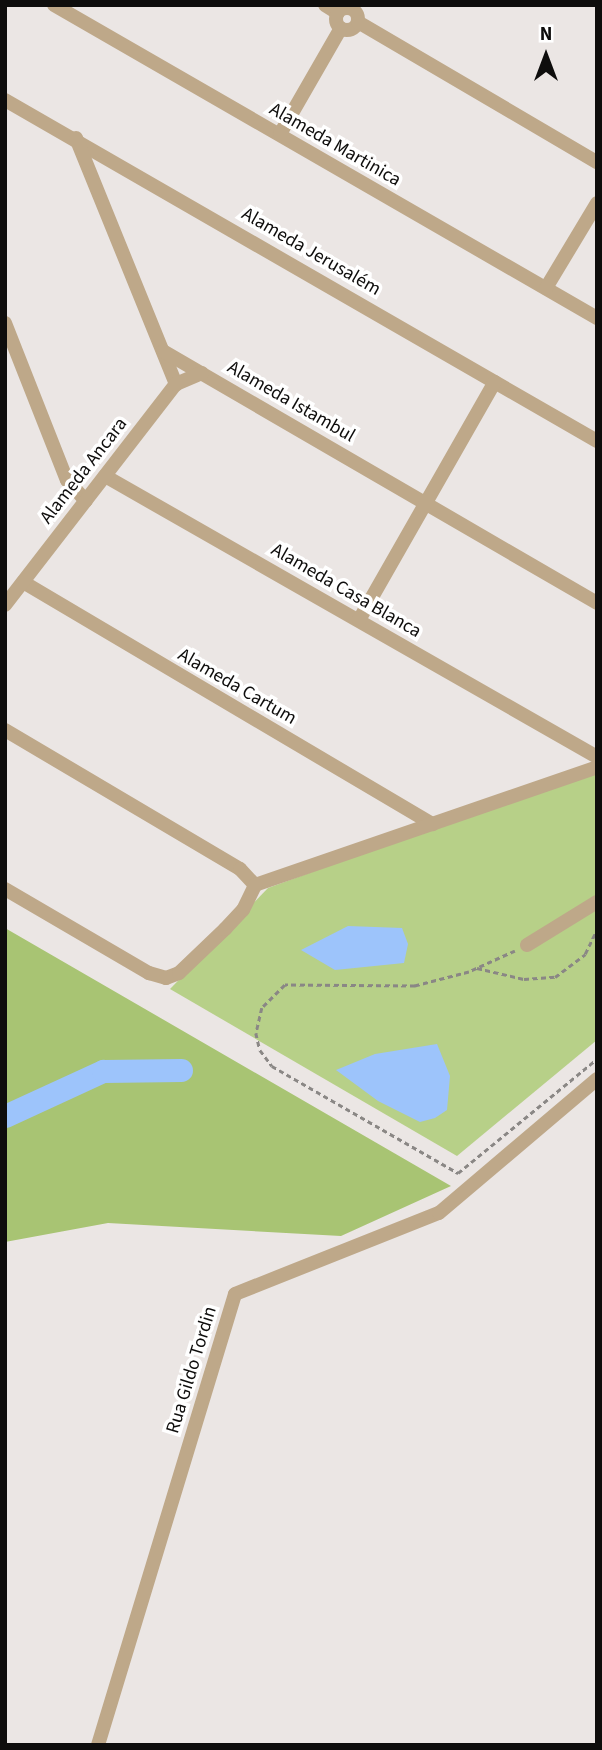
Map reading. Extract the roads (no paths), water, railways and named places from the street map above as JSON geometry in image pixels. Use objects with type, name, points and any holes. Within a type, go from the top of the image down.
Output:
[{"type":"street","name":"Alameda Martinica","points":[[54,5],[597,318]]},
{"type":"street","points":[[341,29],[331,9],[346,7],[597,162]]},
{"type":"street","points":[[341,29],[353,29],[357,12]]},
{"type":"street","points":[[280,134],[341,29]]},
{"type":"street","name":"Alameda Jerusalém","points":[[5,100],[76,138],[597,441]]},
{"type":"street","points":[[76,138],[176,384]]},
{"type":"street","points":[[546,288],[597,203]]},
{"type":"street","points":[[5,323],[67,480],[86,501]]},
{"type":"street","name":"Alameda Istambul","points":[[163,351],[597,603]]},
{"type":"street","name":"Alameda Ancara","points":[[5,605],[176,384],[202,373]]},
{"type":"street","points":[[359,620],[423,502],[495,382]]},
{"type":"street","name":"Alameda Casa Blanca","points":[[105,476],[597,757]]},
{"type":"street","name":"Alameda Cartum","points":[[23,582],[433,824]]},
{"type":"street","points":[[5,730],[240,869],[256,885]]},
{"type":"street","points":[[5,889],[149,973],[166,978],[188,965],[234,920],[256,885],[589,772]]},
{"type":"street","points":[[527,945],[597,902]]},
{"type":"street","name":"Rua Gildo Tordin","points":[[98,1745],[235,1294],[439,1213],[597,1079]]},
{"type":"water","points":[[348,926],[402,928],[408,944],[404,963],[335,970],[301,950]]},
{"type":"water","points":[[437,1044],[450,1076],[447,1110],[435,1118],[420,1122],[378,1101],[336,1070],[375,1054]]},
{"type":"waterway","points":[[5,1116],[103,1071],[181,1070]]}]
